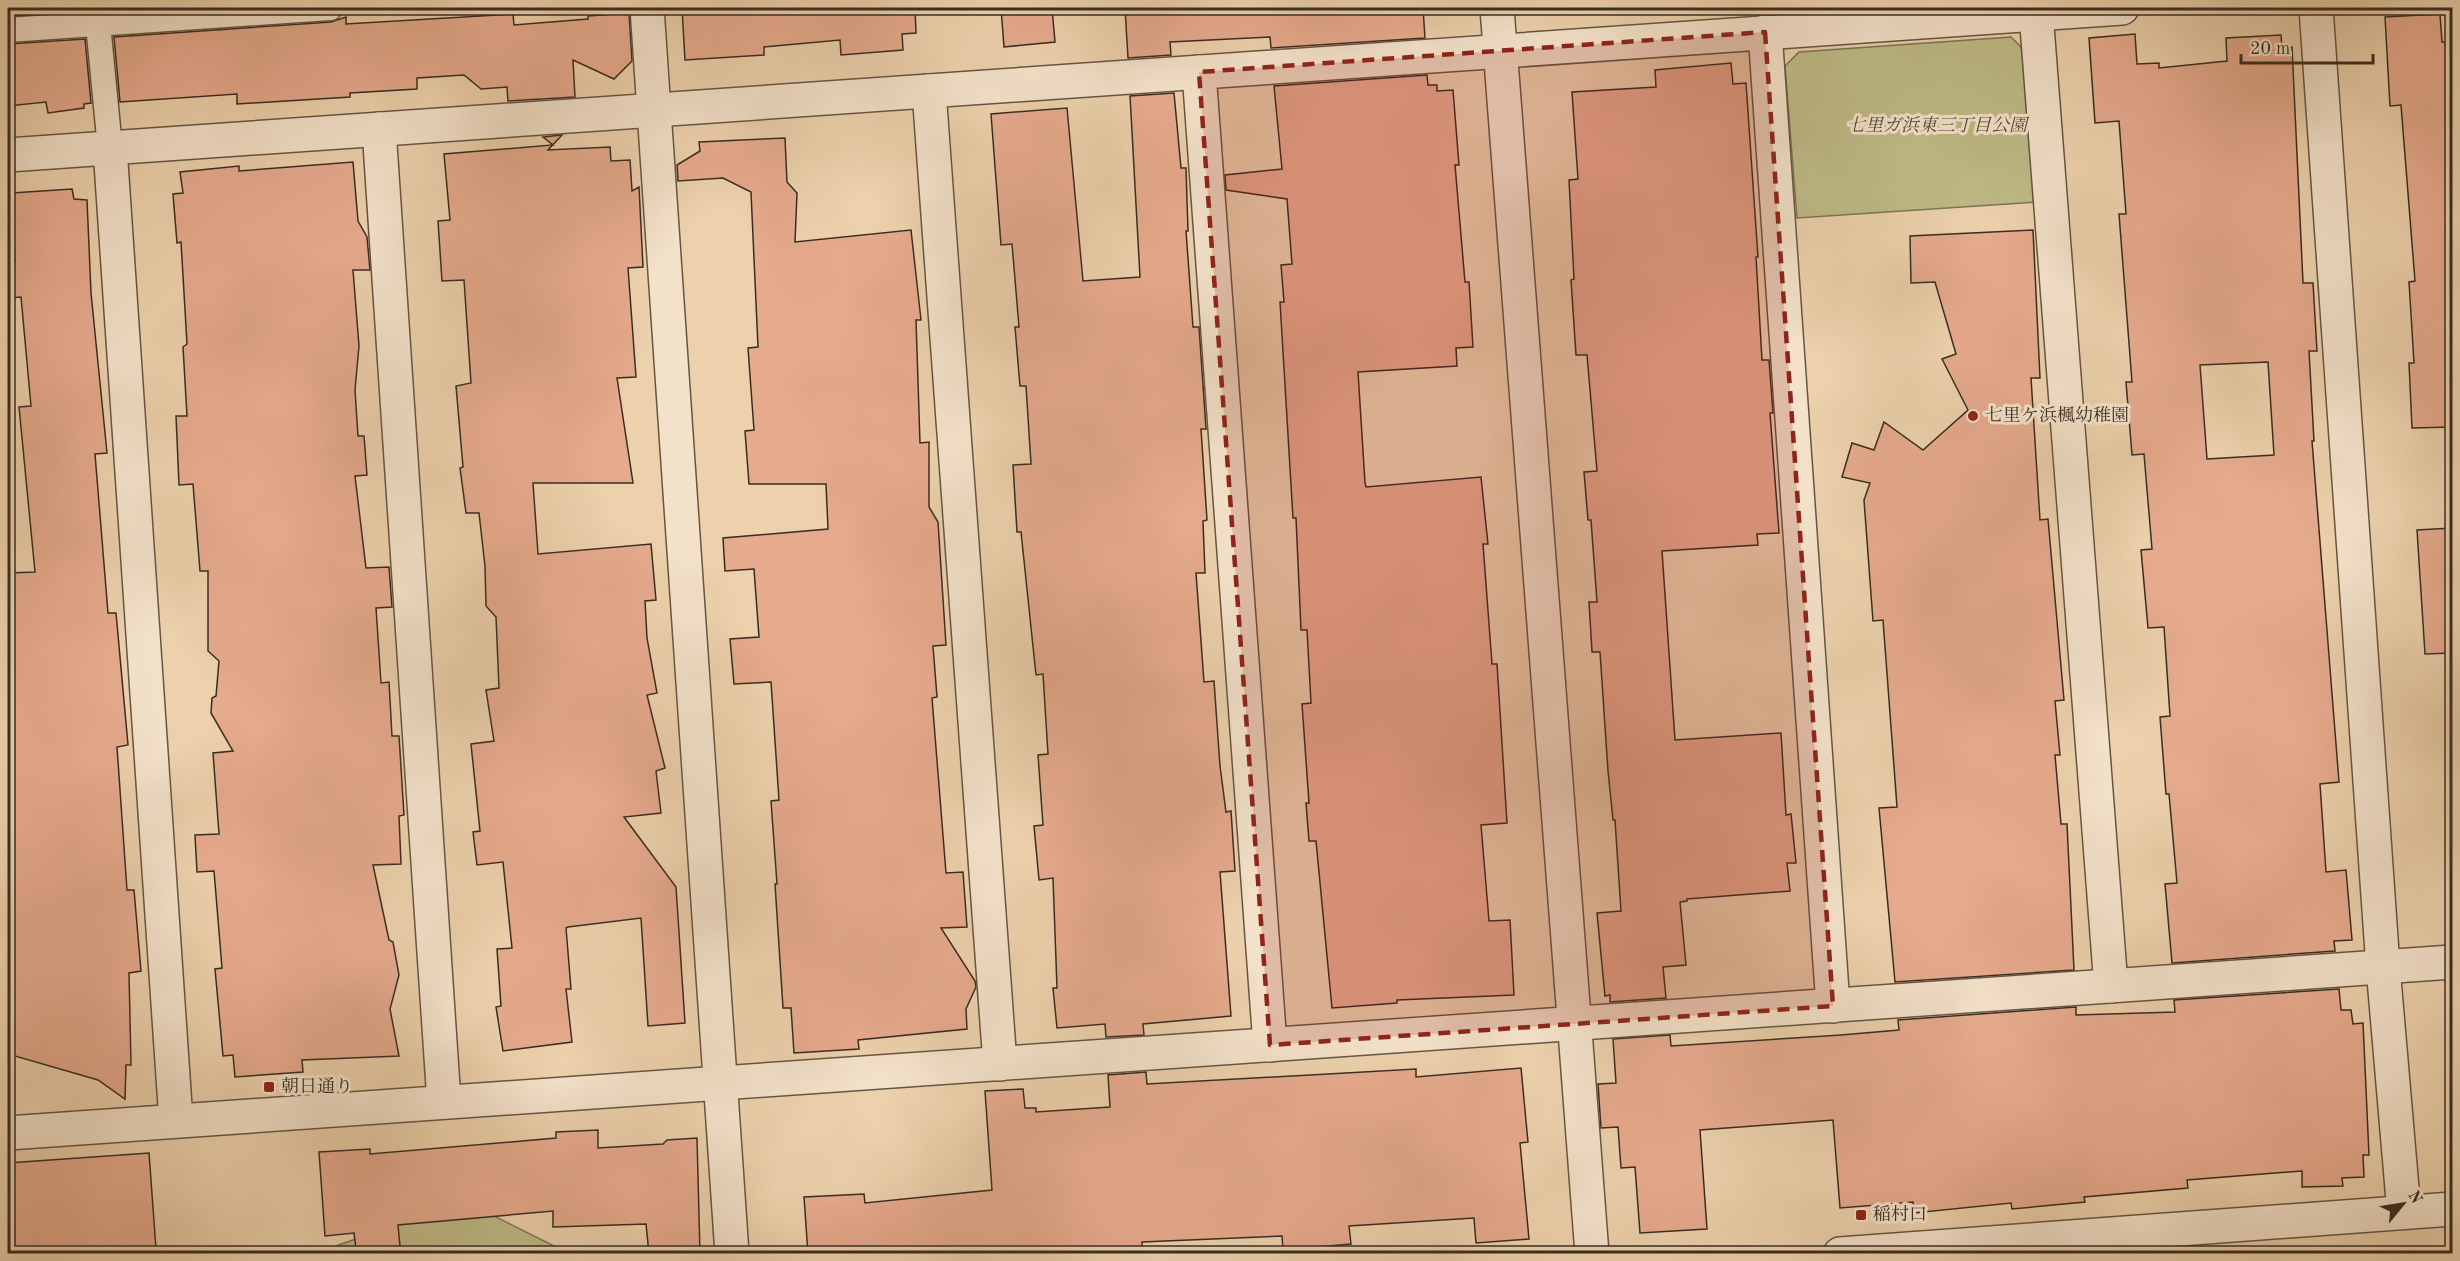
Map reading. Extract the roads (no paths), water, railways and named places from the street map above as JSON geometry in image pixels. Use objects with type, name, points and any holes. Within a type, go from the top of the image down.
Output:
[{"type":"street","points":[[647,8],[732,1254]]},
{"type":"street","points":[[1497,8],[1592,1254]]},
{"type":"street","points":[[8,155],[2122,8]]},
{"type":"street","points":[[2316,8],[2383,967],[2404,1212]]},
{"type":"street","points":[[2036,13],[2110,986]]},
{"type":"street","points":[[1765,32],[1833,1006]]},
{"type":"street","points":[[1200,72],[1270,1045]]},
{"type":"street","points":[[929,91],[1000,1064]]},
{"type":"street","points":[[380,129],[444,1102]]},
{"type":"street","points":[[110,148],[176,1121]]},
{"type":"street","points":[[8,1133],[2452,962]]},
{"type":"street","points":[[1840,1254],[2102,1244],[2452,1209]]},
{"type":"lane","points":[[8,30],[330,8]]},
{"type":"lane","points":[[98,24],[110,148]]},
{"type":"place","name":"七里ケ浜楓幼稚園","points":[[1973,416]]},
{"type":"place","name":"朝日通り","points":[[269,1087]]},
{"type":"place","name":"稲村口","points":[[1861,1215]]},
{"type":"park label","name":"七里ガ浜東三丁目公園","points":[[1937,126]]}]
